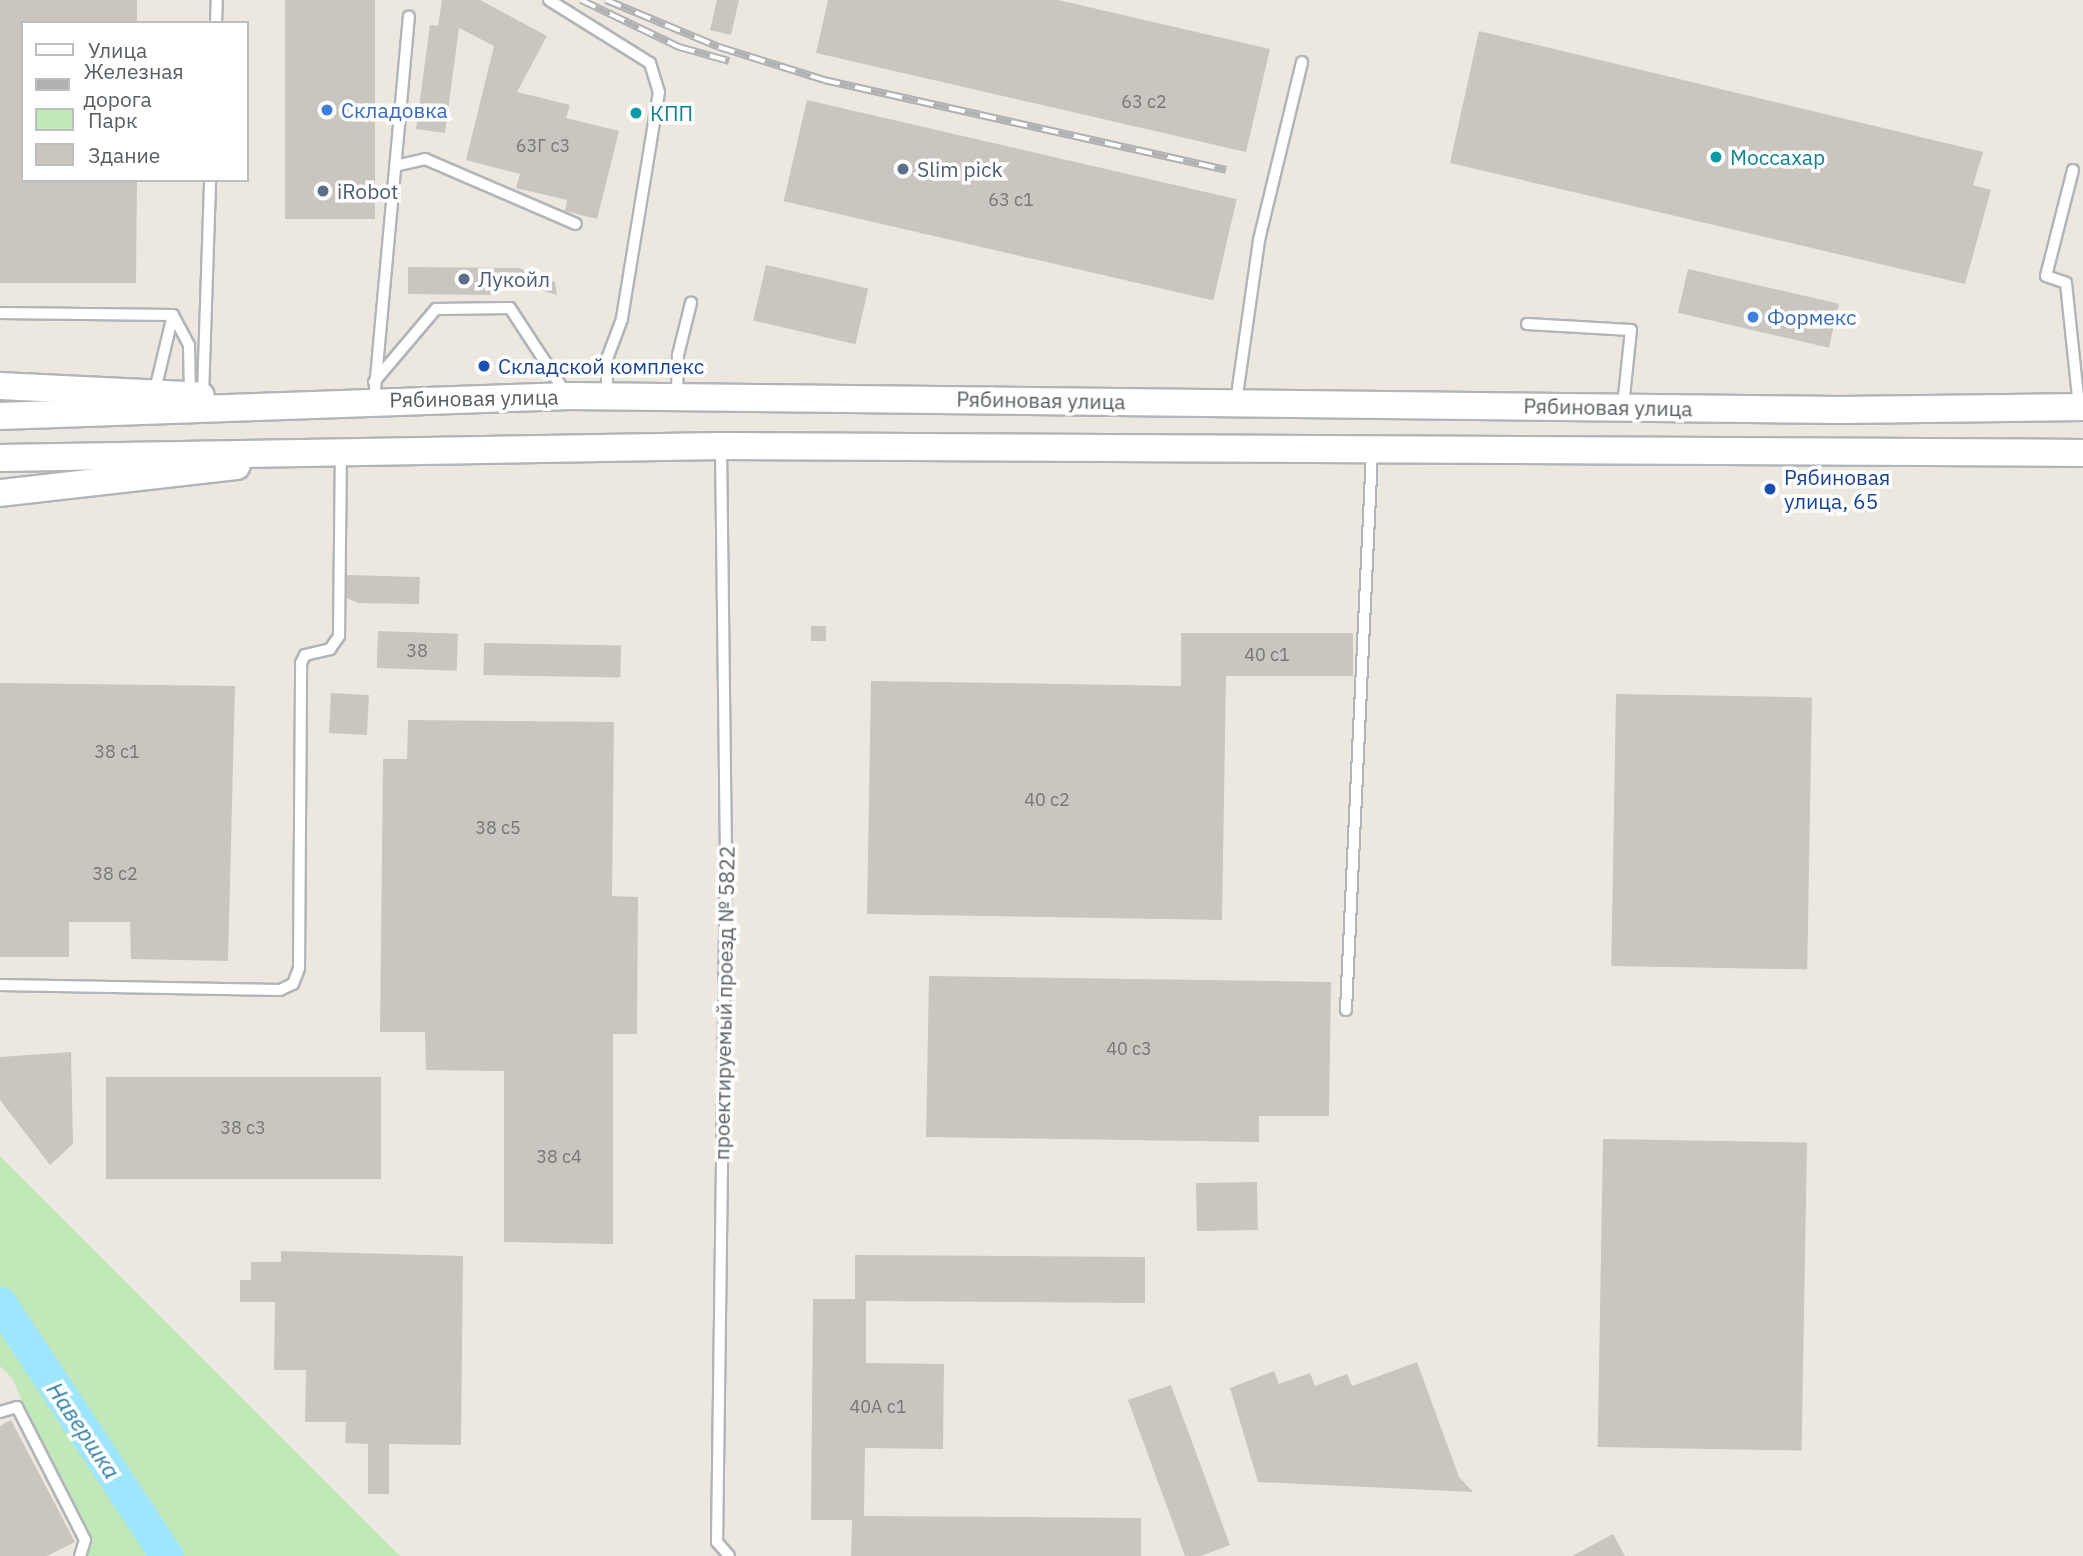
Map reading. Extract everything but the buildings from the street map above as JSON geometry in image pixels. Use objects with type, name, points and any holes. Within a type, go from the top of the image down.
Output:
[{"type":"main road","points":[[0,386],[155,390],[283,405]]},
{"type":"main road","name":"Рябиновая улица","points":[[0,416],[283,405],[374,392],[1623,407],[2081,407]]},
{"type":"main road","points":[[0,457],[720,446],[2083,453]]},
{"type":"main road","points":[[0,493],[164,479],[313,452]]},
{"type":"lane","points":[[216,21],[217,0]]},
{"type":"lane","points":[[549,0],[650,63],[659,92],[622,318],[607,359],[607,396]]},
{"type":"lane","points":[[374,392],[409,17]]},
{"type":"lane","points":[[1236,402],[1259,240],[1302,62]]},
{"type":"lane","points":[[395,166],[425,159],[576,224]]},
{"type":"lane","points":[[2073,170],[2046,276],[2066,283],[2081,377],[2081,407]]},
{"type":"lane","points":[[197,395],[210,182]]},
{"type":"lane","points":[[677,397],[678,355],[691,303]]},
{"type":"lane","points":[[374,392],[436,309],[510,308],[537,358],[571,396]]},
{"type":"lane","points":[[0,313],[173,315]]},
{"type":"lane","points":[[173,315],[189,345],[197,395]]},
{"type":"lane","points":[[155,390],[173,315]]},
{"type":"lane","points":[[1527,324],[1631,330],[1623,407]]},
{"type":"lane","name":"проектируемый проезд № 5822","points":[[720,446],[726,858],[718,1542],[729,1556]]},
{"type":"lane","points":[[1346,1010],[1372,451]]},
{"type":"lane","points":[[0,985],[280,989],[293,984],[299,968],[301,663],[313,652],[330,649],[339,636],[341,452]]},
{"type":"lane","points":[[0,1412],[17,1407],[85,1540],[80,1556]]},
{"type":"green space","points":[[0,1156],[400,1556],[80,1556],[85,1540],[12,1378],[0,1366]]},
{"type":"waterway","name":"Навершка","points":[[0,1303],[167,1556]]},
{"type":"railway","points":[[581,0],[679,47],[729,61]]},
{"type":"railway","points":[[606,0],[719,47],[824,80],[1226,170]]},
{"type":"place","name":"Складовка","points":[[327,110]]},
{"type":"place","name":"КПП","points":[[636,113]]},
{"type":"place","name":"Моссахар","points":[[1716,157]]},
{"type":"place","name":"Slim pick","points":[[903,169]]},
{"type":"place","name":"iRobot","points":[[323,191]]},
{"type":"place","name":"Лукойл","points":[[464,279]]},
{"type":"place","name":"Формекс","points":[[1753,317]]},
{"type":"place","name":"Складской комплекс","points":[[484,366]]},
{"type":"place","name":"Рябиновая улица, 65","points":[[1770,489]]}]
